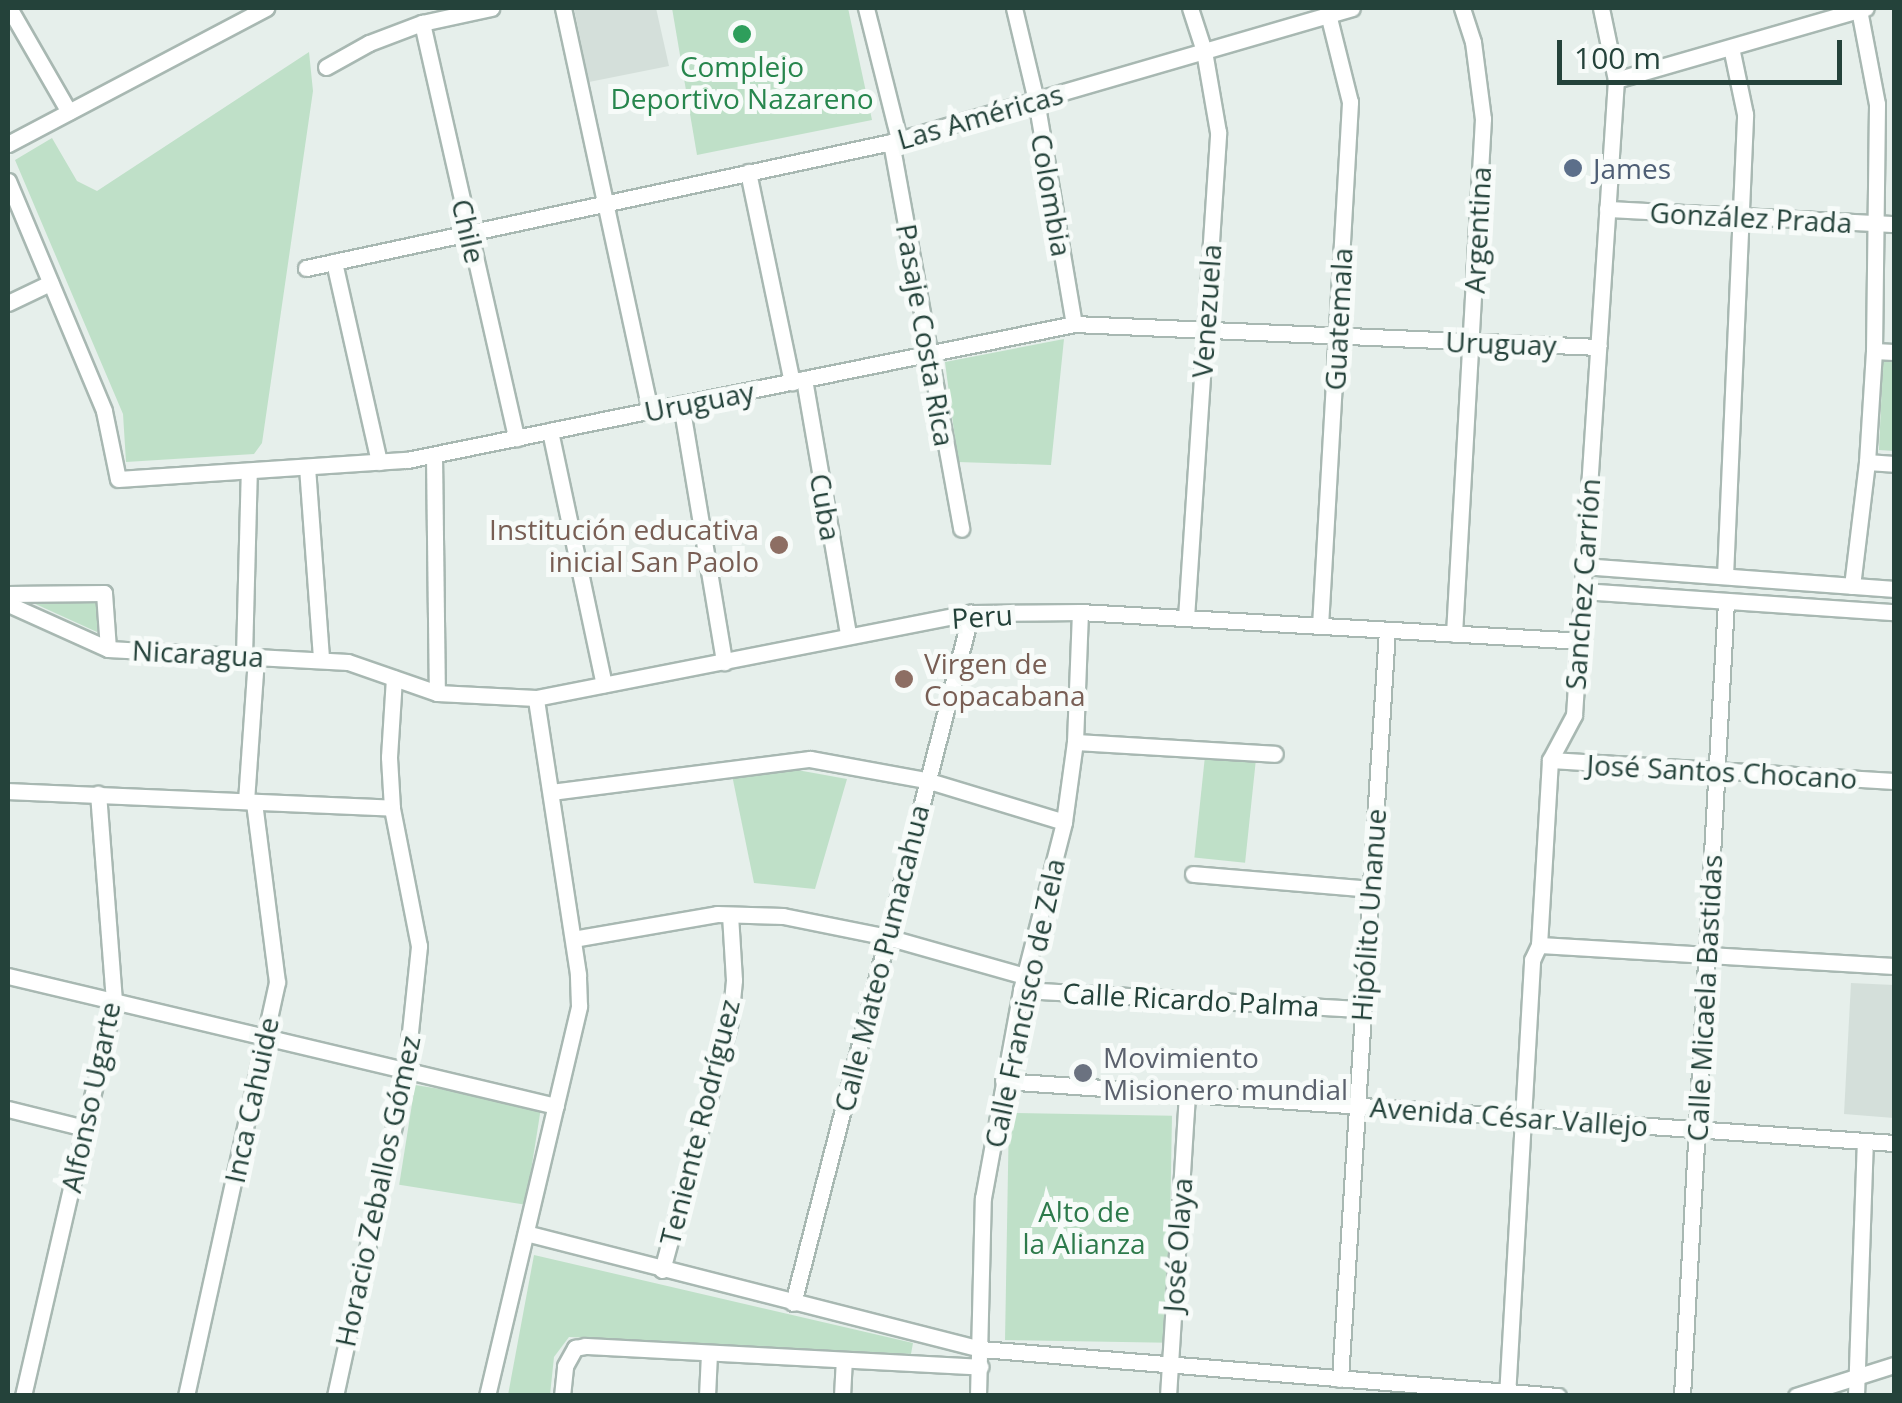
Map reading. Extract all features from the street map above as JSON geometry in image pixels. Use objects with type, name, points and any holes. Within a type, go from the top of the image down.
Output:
[{"type":"street","points":[[8,144],[266,8]]},
{"type":"street","points":[[326,67],[369,42],[422,24],[491,8]]},
{"type":"street","points":[[563,8],[650,411]]},
{"type":"street","name":"Pasaje Costa Rica","points":[[866,8],[895,141],[960,529]]},
{"type":"street","name":"Colombia","points":[[1014,8],[1036,100],[1074,324]]},
{"type":"street","name":"Venezuela","points":[[1186,618],[1218,132],[1204,51],[1190,8]]},
{"type":"street","name":"Las Américas","points":[[306,268],[895,141],[1352,8]]},
{"type":"street","name":"Argentina","points":[[1454,634],[1483,119],[1473,42],[1462,8]]},
{"type":"street","name":"Sanchez Carrión","points":[[1507,1394],[1526,1117],[1532,960],[1539,945],[1550,760],[1574,714],[1584,566],[1616,80],[1600,8]]},
{"type":"street","points":[[1616,80],[1840,11],[1863,8],[1878,104],[1874,350],[1867,462],[1852,586]]},
{"type":"street","points":[[14,12],[69,112]]},
{"type":"street","name":"Guatemala","points":[[1320,626],[1350,102],[1328,14]]},
{"type":"street","name":"Chile","points":[[422,24],[516,438]]},
{"type":"street","points":[[1725,576],[1745,114],[1731,47]]},
{"type":"street","name":"Cuba","points":[[748,172],[798,381],[848,636]]},
{"type":"street","name":"Uruguay","points":[[8,182],[104,411],[118,480],[434,455],[1074,324],[1598,347]]},
{"type":"street","name":"González Prada","points":[[1607,209],[1894,224]]},
{"type":"street","points":[[334,262],[379,462]]},
{"type":"street","points":[[8,303],[50,282]]},
{"type":"street","points":[[1874,350],[1894,352]]},
{"type":"street","points":[[681,404],[724,662]]},
{"type":"street","points":[[550,431],[604,684]]},
{"type":"street","points":[[434,455],[437,693]]},
{"type":"street","points":[[1867,462],[1894,464]]},
{"type":"street","points":[[308,467],[321,659]]},
{"type":"street","name":"Inca Cahuide","points":[[186,1396],[277,982],[250,802],[249,471]]},
{"type":"street","points":[[1584,566],[1894,589]]},
{"type":"street","points":[[1582,592],[1894,612]]},
{"type":"street","points":[[8,594],[104,593],[108,649]]},
{"type":"street","name":"Calle Micaela Bastidas","points":[[1682,1396],[1726,601]]},
{"type":"street","name":"Nicaragua","points":[[8,604],[108,649],[321,659],[348,662],[394,678]]},
{"type":"street","name":"Peru","points":[[394,678],[437,693],[536,698],[971,613],[1080,612],[1578,641]]},
{"type":"street","name":"Calle Francisco de Zela","points":[[978,1396],[983,1198],[1023,983],[1064,822],[1075,742],[1080,612]]},
{"type":"street","name":"Calle Mateo Pumacahua","points":[[794,1303],[971,613]]},
{"type":"street","name":"Hipólito Unanue","points":[[1340,1379],[1360,1009],[1387,630]]},
{"type":"street","name":"Horacio Zeballos Gómez","points":[[335,1396],[406,1070],[419,946],[392,808],[389,757],[394,678]]},
{"type":"street","points":[[487,1396],[579,1006],[573,939],[536,698]]},
{"type":"street","points":[[1075,742],[1274,754]]},
{"type":"street","points":[[551,792],[810,759],[926,780],[1064,822]]},
{"type":"street","name":"José Santos Chocano","points":[[1550,760],[1894,781]]},
{"type":"street","points":[[8,792],[392,808]]},
{"type":"street","name":"Alfonso Ugarte","points":[[22,1396],[114,1001],[98,794]]},
{"type":"street","points":[[1193,874],[1370,889]]},
{"type":"street","name":"Calle Ricardo Palma","points":[[573,939],[730,915],[783,916],[886,937],[1023,983],[1360,1009]]},
{"type":"street","name":"Teniente Rodríguez","points":[[662,1270],[730,1021],[734,980],[730,915]]},
{"type":"street","points":[[1539,945],[1894,966]]},
{"type":"street","points":[[8,976],[556,1106]]},
{"type":"street","name":"Avenida César Vallejo","points":[[1003,1081],[1894,1143]]},
{"type":"street","name":"José Olaya","points":[[1168,1396],[1187,1094]]},
{"type":"street","points":[[8,1109],[85,1128]]},
{"type":"street","points":[[1856,1396],[1864,1141]]},
{"type":"street","points":[[526,1233],[982,1350],[1558,1396]]},
{"type":"street","points":[[562,1396],[565,1366],[575,1348],[980,1367]]},
{"type":"street","points":[[706,1396],[709,1353]]},
{"type":"street","points":[[842,1396],[844,1360]]},
{"type":"street","points":[[1796,1396],[1894,1365]]},
{"type":"shaded area","points":[[574,8],[656,8],[669,66],[589,82]]},
{"type":"shaded area","points":[[1851,983],[1894,985],[1894,1118],[1844,1114]]},
{"type":"green space","points":[[672,8],[848,8],[872,120],[697,155]]},
{"type":"green space","points":[[309,52],[313,91],[262,443],[254,454],[126,462],[123,414],[15,160],[52,138],[77,181],[97,191]]},
{"type":"green space","points":[[1064,339],[1051,465],[958,462],[945,362]]},
{"type":"green space","points":[[1883,360],[1894,361],[1894,451],[1879,450]]},
{"type":"green space","points":[[20,597],[98,603],[97,632]]},
{"type":"green space","points":[[1205,756],[1256,761],[1245,863],[1194,857]]},
{"type":"green space","points":[[786,768],[847,779],[815,889],[754,883],[732,775]]},
{"type":"green space","points":[[415,1085],[541,1105],[526,1205],[399,1185]]},
{"type":"green space","name":"Alto de la Alianza","points":[[1009,1113],[1172,1116],[1168,1343],[1005,1340]]},
{"type":"green space","points":[[534,1255],[913,1343],[911,1354],[569,1337],[554,1357],[550,1395],[508,1395]]},
{"type":"place","name":"Complejo Deportivo Nazareno","points":[[742,34]]},
{"type":"place","name":"James","points":[[1573,168]]},
{"type":"place","name":"Institución educativa inicial San Paolo","points":[[779,545]]},
{"type":"place","name":"Virgen de Copacabana","points":[[904,679]]},
{"type":"place","name":"Movimiento Misionero mundial","points":[[1083,1073]]}]
